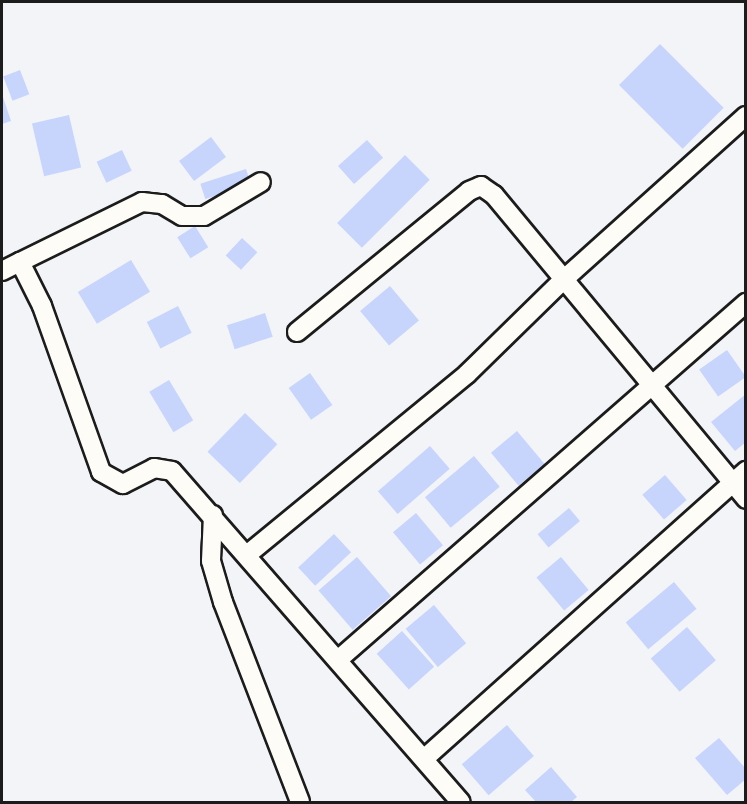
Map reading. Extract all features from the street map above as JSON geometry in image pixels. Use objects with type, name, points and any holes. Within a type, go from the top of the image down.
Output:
[{"type":"street","points":[[248,554],[467,374],[562,281],[746,116]]},
{"type":"street","points":[[2,271],[142,202],[162,204],[182,216],[204,216],[261,182]]},
{"type":"street","points":[[297,332],[469,191],[481,186],[494,195],[562,281],[652,385],[739,477],[746,499]]},
{"type":"street","points":[[20,262],[42,306],[101,472],[123,484],[154,468],[172,471],[248,554],[461,802]]},
{"type":"street","points":[[339,659],[746,303]]},
{"type":"street","points":[[425,758],[739,477]]},
{"type":"street","points":[[213,515],[211,561],[223,602],[300,802]]},
{"type":"building","points":[[660,44],[724,108],[683,149],[619,85]]},
{"type":"building","points":[[20,70],[29,94],[13,101],[3,76]]},
{"type":"building","points":[[2,94],[11,121],[2,124]]},
{"type":"building","points":[[69,115],[81,168],[44,176],[32,124]]},
{"type":"building","points":[[211,137],[226,157],[194,181],[179,161]]},
{"type":"building","points":[[367,140],[383,158],[354,184],[338,166]]},
{"type":"building","points":[[122,150],[132,171],[106,183],[97,162]]},
{"type":"building","points":[[405,155],[430,180],[362,248],[337,223]]},
{"type":"building","points":[[246,169],[251,184],[205,199],[200,184]]},
{"type":"building","points":[[195,226],[208,247],[190,258],[177,237]]},
{"type":"building","points":[[242,238],[257,252],[241,270],[226,256]]},
{"type":"building","points":[[131,260],[150,292],[97,324],[78,292]]},
{"type":"building","points":[[390,286],[419,320],[389,346],[360,311]]},
{"type":"building","points":[[178,306],[192,333],[160,349],[147,322]]},
{"type":"building","points":[[265,313],[273,337],[235,349],[227,325]]},
{"type":"building","points":[[727,350],[746,377],[718,397],[699,370]]},
{"type":"building","points":[[310,373],[332,405],[311,420],[289,388]]},
{"type":"building","points":[[169,380],[193,420],[173,432],[149,392]]},
{"type":"building","points":[[746,394],[746,442],[735,451],[711,422]]},
{"type":"building","points":[[245,413],[277,444],[240,483],[207,452]]},
{"type":"building","points":[[517,431],[545,464],[519,486],[491,453]]},
{"type":"building","points":[[430,446],[450,469],[398,514],[378,491]]},
{"type":"building","points":[[474,456],[500,487],[451,528],[425,497]]},
{"type":"building","points":[[665,475],[687,500],[664,520],[642,495]]},
{"type":"building","points":[[569,508],[580,521],[549,547],[538,534]]},
{"type":"building","points":[[416,513],[443,545],[420,564],[393,532]]},
{"type":"building","points":[[334,534],[351,552],[315,586],[298,567]]},
{"type":"building","points":[[357,557],[391,596],[353,630],[319,590]]},
{"type":"building","points":[[561,557],[589,590],[564,611],[536,578]]},
{"type":"building","points":[[674,582],[696,609],[648,649],[626,622]]},
{"type":"building","points":[[434,605],[466,643],[438,667],[406,629]]},
{"type":"building","points":[[687,627],[716,660],[680,692],[651,658]]},
{"type":"building","points":[[402,631],[434,667],[409,689],[377,654]]},
{"type":"building","points":[[507,725],[534,756],[489,795],[462,764]]},
{"type":"building","points":[[719,738],[746,769],[746,779],[727,795],[695,758]]},
{"type":"building","points":[[551,767],[577,797],[571,802],[536,802],[525,790]]}]
